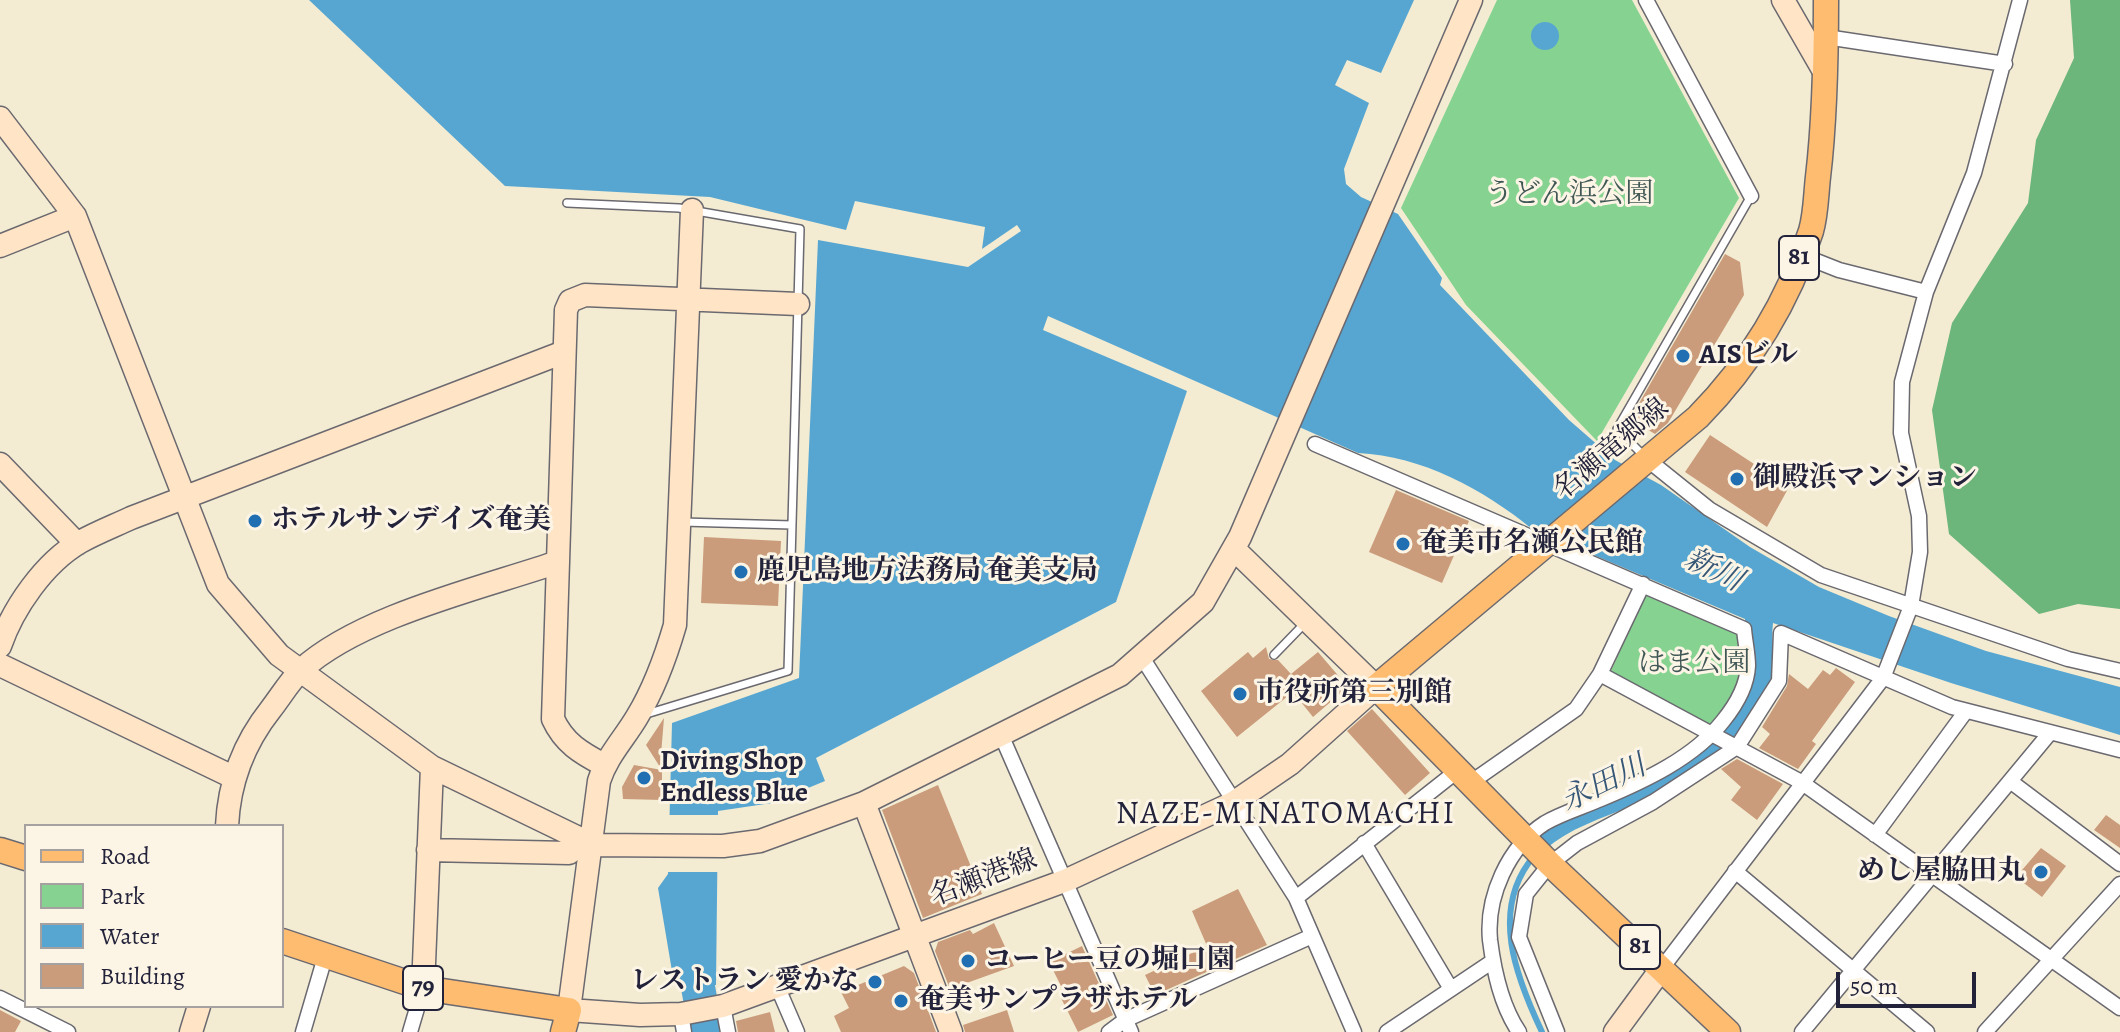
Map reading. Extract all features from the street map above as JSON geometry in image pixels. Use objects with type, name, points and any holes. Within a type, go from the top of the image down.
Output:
[{"type":"main road","name":"名瀬竜郷線","points":[[1376,687],[1646,462],[1735,379],[1784,296],[1811,229],[1824,123],[1826,0]]},
{"type":"main road","name":"81","points":[[1376,687],[1550,864],[1728,1032]]},
{"type":"main road","points":[[0,850],[24,857]]},
{"type":"main road","name":"79","points":[[284,942],[423,988],[566,1021]]},
{"type":"street","points":[[0,118],[75,216],[218,584],[279,655],[432,767],[593,845],[723,846],[795,831],[864,803],[1093,691],[1143,659],[1203,602],[1234,549],[1289,427],[1471,0]]},
{"type":"street","points":[[1646,0],[1751,196]]},
{"type":"street","points":[[1783,0],[1825,73]]},
{"type":"street","points":[[1615,1032],[1801,782],[1883,678],[1911,606],[1920,552],[1919,528],[1901,433],[1902,382],[1926,292],[1974,173],[2020,0]]},
{"type":"street","points":[[1826,37],[2005,64]]},
{"type":"street","points":[[566,1021],[593,845],[595,799],[604,765],[637,716],[666,656],[675,625],[692,210]]},
{"type":"street","points":[[0,246],[75,216]]},
{"type":"street","points":[[1801,255],[1839,270],[1926,292]]},
{"type":"street","points":[[604,765],[576,750],[560,733],[553,719],[566,310],[577,296],[798,304]]},
{"type":"street","points":[[0,646],[13,615],[28,594],[77,544],[184,497],[564,352]]},
{"type":"street","points":[[1315,444],[1550,541],[1744,629],[1748,666],[1744,683],[1736,706],[1712,736],[1630,787],[1546,823],[1525,839],[1499,879],[1489,928],[1493,961],[1498,985],[1519,1032]]},
{"type":"street","points":[[1646,462],[1709,509],[1821,575],[2068,659],[2120,671]]},
{"type":"street","points":[[0,464],[77,544]]},
{"type":"street","points":[[1234,549],[1376,687]]},
{"type":"street","points":[[227,824],[235,778],[248,742],[301,671],[344,640],[379,624],[558,562]]},
{"type":"street","points":[[1296,898],[1364,843],[1576,709],[1600,674],[1643,584]]},
{"type":"street","points":[[1557,1032],[1519,937],[1526,894],[1550,864],[1577,843],[1653,802],[1737,747],[1779,681],[1781,633],[1966,711],[2120,750]]},
{"type":"street","points":[[1143,659],[1296,898],[1354,1032]]},
{"type":"street","points":[[0,665],[235,778]]},
{"type":"street","points":[[1600,674],[1801,782],[2120,1008]]},
{"type":"street","name":"名瀬港線","points":[[566,1021],[640,1015],[685,1019],[778,988],[1067,880],[1233,803],[1290,764],[1376,687]]},
{"type":"street","points":[[1875,835],[1966,711]]},
{"type":"street","points":[[1802,1032],[2049,734]]},
{"type":"street","points":[[1002,737],[1067,880],[1128,1026]]},
{"type":"street","points":[[410,1032],[423,988],[432,767]]},
{"type":"street","points":[[2010,781],[2120,864]]},
{"type":"street","points":[[864,803],[951,1032]]},
{"type":"street","points":[[1364,843],[1451,989]]},
{"type":"street","points":[[428,850],[569,853]]},
{"type":"street","points":[[1735,871],[1927,1032]]},
{"type":"street","points":[[1985,1032],[2054,960],[2120,884]]},
{"type":"street","points":[[1109,1032],[1128,1026],[1312,936]]},
{"type":"street","points":[[303,1032],[325,957]]},
{"type":"street","points":[[1387,1032],[1493,961]]},
{"type":"street","points":[[778,988],[797,1032]]},
{"type":"street","points":[[0,998],[68,1032]]},
{"type":"street","points":[[720,1006],[728,1032]]},
{"type":"street","points":[[191,1032],[198,1008]]},
{"type":"lane","points":[[1646,462],[1617,429],[1751,196]]},
{"type":"lane","points":[[567,203],[692,210],[800,229],[788,671],[637,716]]},
{"type":"lane","points":[[681,522],[792,525]]},
{"type":"lane","points":[[1274,655],[1307,620]]},
{"type":"green space","name":"うどん浜公園","points":[[1497,0],[1632,0],[1739,198],[1597,441],[1466,305],[1401,208]]},
{"type":"green space","points":[[2070,0],[2120,0],[2120,609],[2078,604],[2039,614],[1949,534],[1932,410],[1952,323],[2028,203],[2036,140],[2074,58]]},
{"type":"green space","name":"はま公園","points":[[1646,594],[1736,632],[1739,680],[1718,724],[1706,723],[1611,671]]},
{"type":"water","name":"新川","points":[[309,0],[1414,0],[1381,73],[1347,60],[1335,85],[1369,103],[1344,169],[1346,184],[1361,197],[1398,214],[1442,278],[1440,285],[1569,420],[1615,460],[1661,485],[1750,547],[1819,587],[1986,651],[2120,687],[2120,735],[1951,683],[1773,623],[1773,666],[1766,695],[1738,736],[1719,754],[1675,785],[1575,830],[1545,850],[1533,838],[1550,825],[1709,742],[1750,663],[1745,619],[1532,529],[1493,501],[1451,477],[1382,455],[1358,453],[1048,316],[1043,330],[1187,391],[1116,602],[816,758],[825,781],[772,803],[718,811],[716,985],[684,988],[673,977],[658,888],[668,874],[672,723],[799,678],[818,240],[968,267],[1021,231],[1017,225],[982,249],[985,227],[855,201],[846,230],[710,197],[505,186]]},
{"type":"water","points":[[1545,22],[1555,26],[1559,36],[1555,46],[1545,50],[1535,46],[1531,36],[1535,26]]},
{"type":"pier","points":[[666,815],[721,815],[721,872],[664,872]]},
{"type":"building","name":"AISビル","points":[[1725,254],[1740,262],[1744,295],[1668,423],[1655,434],[1630,419]]},
{"type":"building","name":"御殿浜マンション","points":[[1710,435],[1789,487],[1767,527],[1685,472]]},
{"type":"building","points":[[1396,490],[1469,521],[1442,583],[1369,552]]},
{"type":"building","name":"鹿児島地方法務局 奄美支局","points":[[704,537],[781,541],[778,606],[701,603]]},
{"type":"building","points":[[1266,647],[1269,659],[1278,660],[1291,674],[1318,652],[1348,687],[1313,717],[1293,692],[1237,737],[1201,691],[1248,652],[1253,658]]},
{"type":"building","points":[[1836,668],[1855,682],[1812,741],[1816,744],[1798,769],[1759,748],[1770,734],[1762,727],[1787,686],[1789,674],[1808,689],[1823,670],[1830,675]]},
{"type":"building","points":[[1372,709],[1430,773],[1405,795],[1347,731]]},
{"type":"building","points":[[664,718],[660,767],[646,745]]},
{"type":"building","points":[[1737,759],[1783,784],[1757,820],[1731,800],[1741,787],[1721,769]]},
{"type":"building","name":"Diving Shop Endless Blue","points":[[634,765],[662,770],[662,800],[623,799],[622,787]]},
{"type":"building","points":[[938,785],[982,894],[923,918],[882,810]]},
{"type":"building","points":[[2106,815],[2120,825],[2120,848],[2094,830]]},
{"type":"building","name":"めし屋脇田丸","points":[[2041,848],[2066,866],[2042,897],[2016,877]]},
{"type":"building","points":[[1238,889],[1267,945],[1155,995],[1145,975],[1207,946],[1192,911]]},
{"type":"building","points":[[994,923],[1014,966],[950,989],[935,951],[938,942],[970,930],[973,934]]},
{"type":"building","points":[[1082,946],[1113,1015],[1078,1032],[1061,998],[1066,996],[1049,962]]},
{"type":"building","points":[[904,966],[914,973],[936,1032],[841,1032],[834,1016],[849,1008],[841,992]]},
{"type":"building","points":[[0,1010],[21,1021],[15,1032],[0,1032]]},
{"type":"building","points":[[1007,1010],[1014,1032],[965,1032],[963,1025]]},
{"type":"building","points":[[770,1012],[775,1032],[738,1032],[736,1021]]},
{"type":"waterway","name":"永田川","points":[[1534,856],[1520,877],[1513,898],[1511,943],[1523,989],[1542,1032]]},
{"type":"waterway","points":[[698,987],[706,1032]]},
{"type":"place","name":"AISビル","points":[[1683,356]]},
{"type":"place","name":"御殿浜マンション","points":[[1737,479]]},
{"type":"place","name":"ホテルサンデイズ奄美","points":[[255,521]]},
{"type":"place","name":"奄美市名瀬公民館","points":[[1403,544]]},
{"type":"place","name":"鹿児島地方法務局 奄美支局","points":[[741,572]]},
{"type":"place","name":"市役所第三別館","points":[[1240,694]]},
{"type":"place","name":"Diving Shop Endless Blue","points":[[644,778]]},
{"type":"place","name":"めし屋脇田丸","points":[[2041,872]]},
{"type":"place","name":"コーヒー豆の堀口園","points":[[968,961]]},
{"type":"place","name":"レストラン 愛かな","points":[[875,982]]},
{"type":"place","name":"奄美サンプラザホテル","points":[[901,1001]]},
{"type":"district","name":"NAZE-MINATOMACHI","points":[[1286,815]]}]
